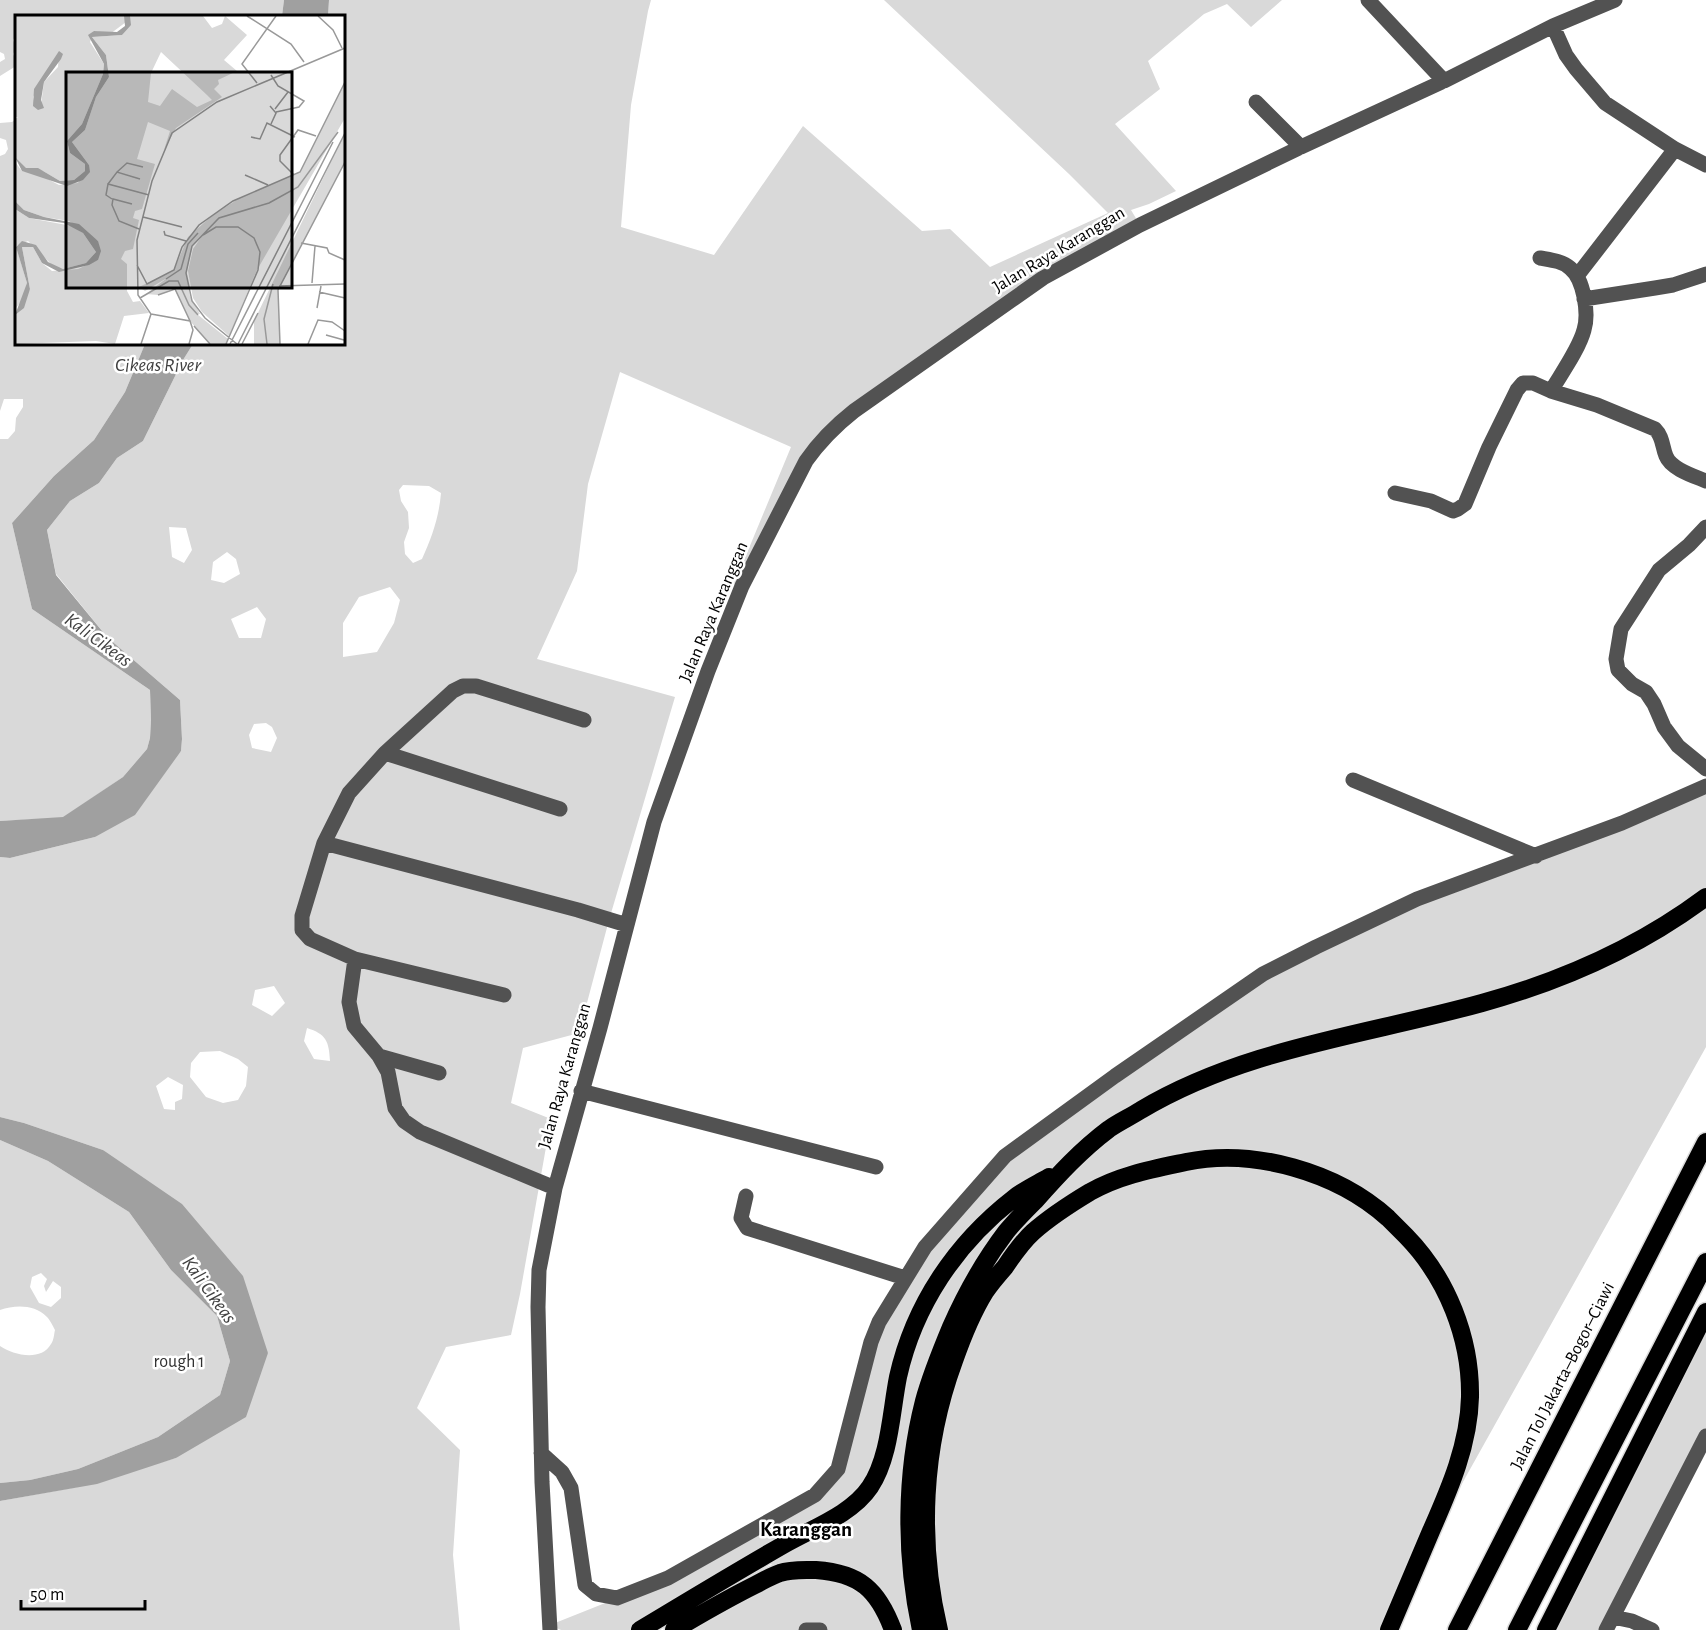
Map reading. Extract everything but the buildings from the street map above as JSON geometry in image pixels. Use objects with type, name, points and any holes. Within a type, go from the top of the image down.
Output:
[{"type":"highway","points":[[921,1630],[911,1571],[909,1515],[912,1465],[924,1402],[938,1359],[957,1313],[977,1275],[1006,1232],[1065,1167],[1110,1129],[1161,1098],[1217,1073],[1275,1053],[1481,1004],[1533,988],[1596,962],[1645,938],[1706,897]]},
{"type":"highway","name":"Jalan Tol Jakarta–Bogor–Ciawi","points":[[1457,1630],[1706,1142]]},
{"type":"highway","points":[[939,1630],[931,1597],[926,1549],[926,1500],[931,1441],[944,1388],[963,1334],[985,1292],[1032,1233],[1093,1190],[1137,1172],[1204,1158],[1251,1159],[1303,1170],[1350,1191],[1387,1217],[1420,1251],[1442,1287],[1458,1320],[1468,1362],[1470,1399],[1464,1446],[1448,1492],[1389,1630]]},
{"type":"highway","points":[[640,1630],[784,1544],[851,1508],[861,1498],[870,1488],[878,1473],[885,1451],[899,1375],[911,1335],[938,1279],[983,1224],[1015,1197],[1065,1167]]},
{"type":"highway","points":[[1517,1630],[1706,1262]]},
{"type":"highway","points":[[1546,1630],[1706,1312]]},
{"type":"highway","points":[[674,1630],[727,1599],[780,1573],[798,1569],[830,1571],[846,1575],[863,1584],[886,1611],[893,1630]]},
{"type":"highway","points":[[1552,1630],[1563,1597]]},
{"type":"street","points":[[1368,0],[1444,81]]},
{"type":"street","name":"Jalan Raya Karanggan","points":[[553,1628],[541,1453],[538,1307],[539,1270],[555,1188],[654,822],[708,671],[742,586],[806,461],[819,443],[854,411],[1043,278],[1140,225],[1444,81],[1553,26],[1615,0]]},
{"type":"street","points":[[1553,26],[1566,55],[1605,103],[1675,149],[1706,165]]},
{"type":"street","points":[[1256,102],[1302,147]]},
{"type":"street","points":[[1577,276],[1675,149]]},
{"type":"street","points":[[1540,258],[1563,263],[1572,269],[1577,276],[1586,308],[1584,329],[1551,391]]},
{"type":"street","points":[[1584,299],[1655,288],[1706,274]]},
{"type":"street","points":[[1395,493],[1431,501],[1448,510],[1458,509],[1465,504],[1489,447],[1517,390],[1523,383],[1533,383],[1597,405],[1655,429],[1660,434],[1670,462],[1706,481]]},
{"type":"street","points":[[1706,527],[1655,577],[1621,629],[1617,659],[1618,670],[1632,684],[1646,692],[1664,727],[1678,746],[1706,769]]},
{"type":"street","points":[[504,995],[355,959],[310,939],[303,930],[302,916],[324,843],[349,793],[385,753],[453,692],[463,686],[476,686],[584,720]]},
{"type":"street","points":[[385,753],[560,809]]},
{"type":"street","points":[[1353,780],[1536,855]]},
{"type":"street","points":[[541,1453],[562,1472],[571,1488],[585,1585],[596,1594],[617,1598],[668,1578],[815,1495],[838,1469],[871,1342],[879,1322],[925,1247],[1005,1156],[1114,1076],[1263,974],[1417,899],[1622,823],[1706,786]]},
{"type":"street","points":[[324,843],[627,925]]},
{"type":"street","points":[[355,959],[349,1002],[354,1026],[379,1056],[388,1072],[395,1108],[404,1121],[420,1132],[555,1188]]},
{"type":"street","points":[[379,1056],[439,1073]]},
{"type":"street","points":[[581,1091],[876,1167]]},
{"type":"street","points":[[746,1196],[741,1218],[747,1228],[905,1278]]},
{"type":"street","points":[[1610,1624],[1706,1436]]},
{"type":"street","points":[[1610,1624],[1632,1621],[1652,1630]]},
{"type":"street","points":[[806,1630],[820,1630]]},
{"type":"green space","points":[[0,0],[284,0],[282,15],[15,15],[13,54],[15,67],[0,76],[0,62],[5,59],[4,54],[0,52]]},
{"type":"green space","points":[[329,0],[651,0],[631,105],[621,227],[714,255],[803,126],[922,231],[950,229],[990,267],[1108,213],[884,0],[1282,0],[1251,27],[1227,4],[1204,14],[1148,61],[1160,89],[1115,124],[1176,191],[1131,210],[1140,225],[1043,278],[819,443],[742,586],[731,584],[742,565],[791,447],[620,372],[588,484],[577,571],[537,659],[675,697],[609,920],[579,1033],[523,1048],[511,1103],[551,1119],[511,1335],[446,1347],[417,1408],[460,1450],[453,1555],[460,1630],[0,1630],[0,1501],[77,1487],[176,1458],[268,1353],[103,1150],[0,1117],[0,857],[10,858],[95,837],[181,751],[182,739],[180,700],[107,637],[56,574],[47,530],[70,501],[99,483],[117,458],[143,441],[192,345],[345,345],[345,15],[328,15]],"holes":[[[403,485],[429,486],[441,493],[437,519],[429,543],[422,559],[413,563],[405,554],[404,542],[409,528],[408,512],[401,501],[399,490]],[[169,527],[186,528],[192,550],[184,563],[172,557]],[[227,552],[236,559],[240,574],[224,583],[211,580],[213,562]],[[390,587],[400,600],[394,623],[377,652],[343,657],[343,623],[359,597]],[[257,607],[266,619],[261,638],[239,638],[231,619]],[[266,723],[272,727],[277,738],[271,752],[252,748],[249,735],[254,724]],[[274,986],[285,1003],[272,1016],[252,1005],[255,990]],[[307,1028],[322,1036],[329,1048],[330,1061],[314,1059],[304,1041]],[[220,1051],[238,1059],[248,1067],[246,1086],[238,1100],[223,1103],[206,1097],[190,1077],[191,1063],[200,1052]],[[168,1077],[183,1085],[182,1099],[175,1102],[175,1110],[164,1109],[156,1086]]]},
{"type":"green space","points":[[15,120],[15,345],[145,345],[125,392],[94,440],[54,476],[12,523],[32,609],[150,690],[151,720],[147,749],[123,777],[63,818],[0,821],[0,439],[8,439],[15,431],[16,418],[23,407],[23,399],[4,399],[0,411],[0,156],[8,149],[6,140],[0,138],[0,123]]},
{"type":"green space","points":[[1706,786],[1706,1047],[1459,1489],[1453,1493],[1448,1492],[1389,1630],[939,1630],[931,1597],[926,1549],[926,1501],[944,1388],[963,1334],[985,1292],[1031,1234],[1007,1232],[978,1273],[956,1313],[939,1355],[925,1400],[915,1446],[910,1493],[909,1540],[913,1586],[921,1630],[674,1630],[717,1604],[779,1573],[764,1556],[640,1630],[561,1630],[550,1625],[668,1578],[816,1495],[838,1469],[871,1342],[879,1322],[925,1247],[1005,1156],[1115,1076],[1263,974],[1417,899],[1536,856]],"holes":[[[1440,1014],[1228,1070],[1275,1053]]]},
{"type":"green space","name":"rough 1","points":[[0,1140],[48,1161],[129,1212],[171,1270],[217,1316],[230,1361],[220,1395],[158,1437],[78,1469],[30,1480],[0,1483],[0,1346],[19,1354],[41,1353],[52,1342],[55,1330],[47,1317],[36,1310],[12,1307],[0,1310]],"holes":[[[41,1273],[47,1279],[44,1286],[46,1292],[53,1281],[61,1287],[61,1298],[51,1307],[39,1303],[30,1287],[32,1277]]]},
{"type":"green space","points":[[1706,1312],[1706,1436],[1606,1630],[1546,1630]]},
{"type":"water","points":[[284,0],[329,0],[328,15],[282,15]]},
{"type":"water","name":"Cikeas River","points":[[145,345],[192,345],[143,441],[117,458],[99,483],[70,501],[47,530],[56,575],[107,637],[180,700],[181,751],[135,815],[95,837],[10,858],[0,857],[0,821],[63,817],[123,777],[147,749],[150,738],[150,690],[32,609],[12,523],[54,476],[94,440],[125,392]]},
{"type":"water","name":"Kali Cikeas","points":[[0,1117],[103,1150],[182,1204],[243,1276],[268,1353],[246,1417],[176,1458],[97,1484],[0,1501],[0,1483],[30,1480],[78,1469],[158,1437],[220,1395],[230,1361],[217,1316],[171,1270],[129,1212],[48,1161],[0,1140]]},
{"type":"district","name":"Karanggan","points":[[806,1529]]}]
